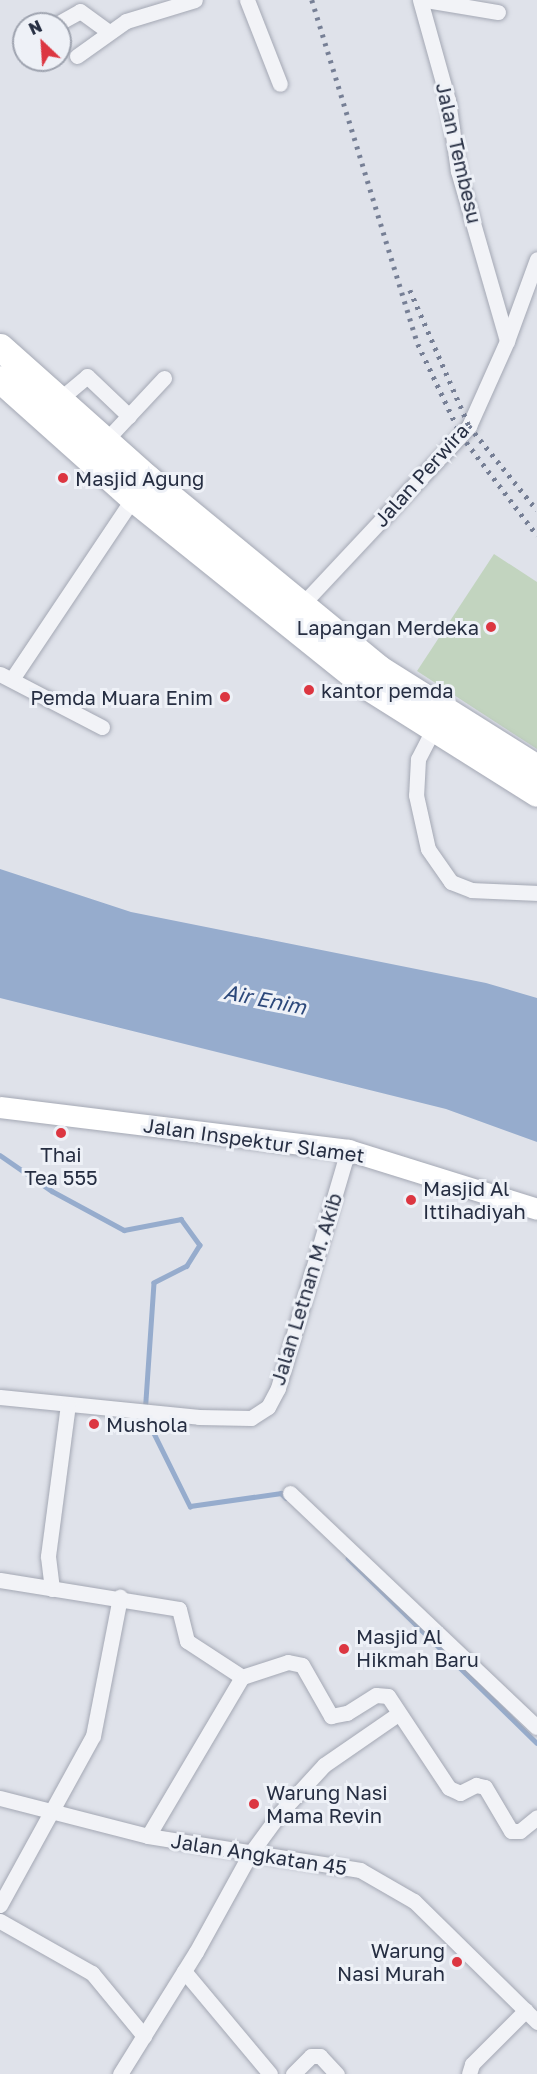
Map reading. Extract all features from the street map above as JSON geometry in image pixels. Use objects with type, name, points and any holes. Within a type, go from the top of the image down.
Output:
[{"type":"highway","points":[[0,347],[61,398],[106,440],[140,488]]},
{"type":"highway","points":[[0,379],[295,612],[364,684],[439,718],[537,768]]},
{"type":"highway","points":[[439,718],[537,793]]},
{"type":"street","points":[[77,56],[108,31],[195,0]]},
{"type":"street","points":[[247,0],[280,84]]},
{"type":"street","name":"Jalan Tembesu","points":[[420,0],[448,100],[458,171],[507,341]]},
{"type":"street","points":[[426,0],[498,12]]},
{"type":"street","points":[[72,16],[80,11],[108,31]]},
{"type":"street","name":"Jalan Perwira","points":[[295,612],[469,426],[507,341],[537,259]]},
{"type":"street","points":[[61,398],[87,376],[129,416]]},
{"type":"street","points":[[106,440],[164,378]]},
{"type":"street","points":[[102,726],[6,676],[140,488]]},
{"type":"street","points":[[439,718],[418,759],[416,795],[428,849],[451,882],[472,890],[537,893]]},
{"type":"street","name":"Jalan Inspektur Slamet","points":[[0,1107],[348,1150],[537,1209]]},
{"type":"street","name":"Jalan Letnan M. Akib","points":[[0,1397],[172,1416],[251,1418],[268,1407],[278,1388],[348,1150]]},
{"type":"street","points":[[52,1589],[48,1556],[69,1405]]},
{"type":"street","points":[[290,1493],[537,1727]]},
{"type":"street","points":[[0,1580],[120,1597],[179,1609],[187,1641],[242,1677]]},
{"type":"street","points":[[0,1905],[55,1812],[93,1736],[120,1597]]},
{"type":"street","points":[[148,1836],[242,1677],[288,1662],[302,1665],[331,1716],[347,1713],[383,1694],[454,1793],[476,1785],[485,1787],[511,1831],[515,1833],[537,1817]]},
{"type":"street","points":[[120,2074],[184,1971],[250,1854],[324,1765],[398,1714]]},
{"type":"street","name":"Jalan Angkatan 45","points":[[0,1799],[148,1836],[360,1870],[396,1889],[461,1944],[537,2022]]},
{"type":"street","points":[[3,1929],[92,1973],[144,2036]]},
{"type":"street","points":[[184,1971],[270,2074]]},
{"type":"street","points":[[469,2074],[472,2064],[526,2010]]},
{"type":"street","points":[[294,2074],[311,2056],[320,2056],[337,2074]]},
{"type":"green space","name":"Lapangan Merdeka","points":[[494,554],[537,582],[537,749],[417,671]]},
{"type":"water","name":"Air Enim","points":[[0,869],[131,912],[486,983],[537,998],[537,1142],[446,1109],[0,998]]},
{"type":"waterway","points":[[0,1155],[52,1191],[124,1230],[181,1219],[200,1245],[187,1266],[154,1283],[145,1415],[190,1506],[281,1493],[286,1498]]},
{"type":"waterway","points":[[348,1558],[537,1743]]},
{"type":"railway","points":[[312,0],[418,344],[461,435],[537,535]]},
{"type":"railway","points":[[410,290],[469,426],[537,510]]},
{"type":"place","name":"Masjid Agung","points":[[63,478]]},
{"type":"place","name":"Lapangan Merdeka","points":[[491,627]]},
{"type":"place","name":"kantor pemda","points":[[309,690]]},
{"type":"place","name":"Pemda Muara Enim","points":[[225,697]]},
{"type":"place","name":"Thai Tea 555","points":[[61,1133]]},
{"type":"place","name":"Masjid Al Ittihadiyah","points":[[411,1200]]},
{"type":"place","name":"Mushola","points":[[94,1424]]},
{"type":"place","name":"Masjid Al Hikmah Baru","points":[[344,1649]]},
{"type":"place","name":"Warung Nasi Mama Revin","points":[[254,1804]]},
{"type":"place","name":"Warung Nasi Murah","points":[[457,1962]]}]
